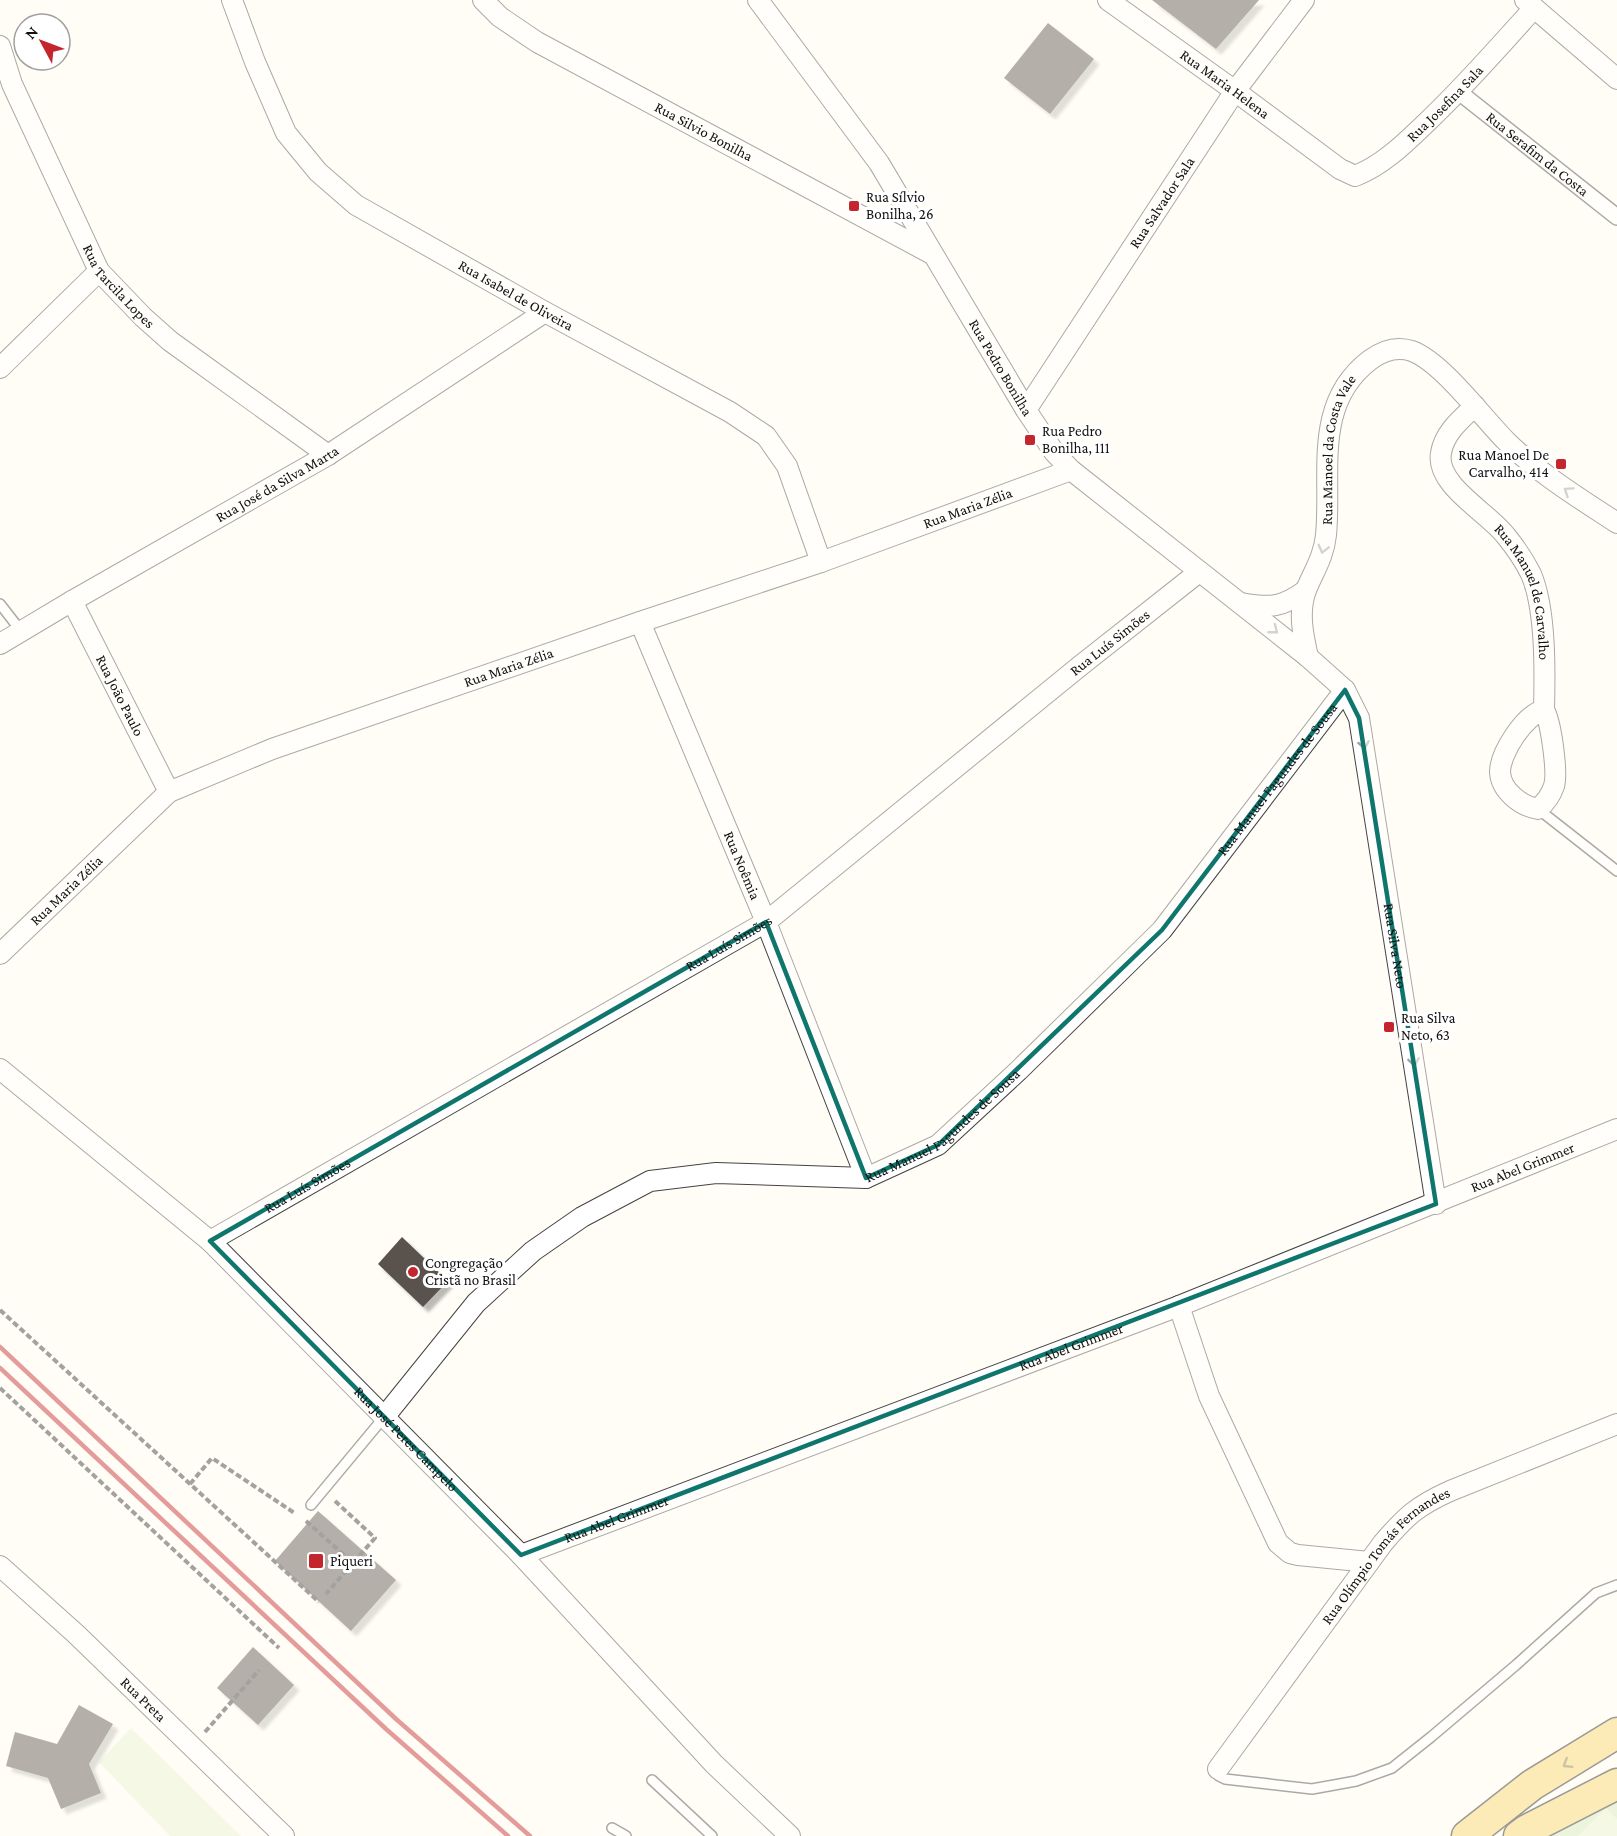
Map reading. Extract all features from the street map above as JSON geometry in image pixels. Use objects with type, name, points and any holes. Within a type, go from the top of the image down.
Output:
[{"type":"main road","points":[[1467,1836],[1532,1785],[1616,1733]]},
{"type":"main road","points":[[1519,1836],[1617,1784]]},
{"type":"street","name":"Rua Isabel de Oliveira","points":[[232,0],[255,62],[286,133],[318,172],[356,205],[545,312],[730,412],[766,436],[787,466],[821,562]]},
{"type":"street","name":"Rua Silvio Bonilha","points":[[483,0],[500,17],[537,42],[932,254]]},
{"type":"street","name":"Rua Pedro Bonilha","points":[[758,0],[879,163],[1026,410],[1054,452],[1071,470],[1308,657],[1345,690]]},
{"type":"street","name":"Rua Maria Helena","points":[[1108,0],[1341,170]]},
{"type":"street","name":"Rua Salvador Sala","points":[[1026,410],[1235,91],[1304,0]]},
{"type":"street","points":[[1530,4],[1617,79]]},
{"type":"street","name":"Rua Josefina Sala","points":[[1341,170],[1355,176],[1368,171],[1408,140],[1458,92],[1530,4]]},
{"type":"street","name":"Rua Tarcila Lopes","points":[[0,46],[6,89],[99,271],[143,317],[170,341],[328,455]]},
{"type":"street","name":"Rua Serafim da Costa","points":[[1458,92],[1617,217]]},
{"type":"street","points":[[0,368],[99,271]]},
{"type":"street","name":"Rua José da Silva Marta","points":[[0,644],[328,455],[545,312]]},
{"type":"street","name":"Rua Manoel da Costa Vale","points":[[1308,657],[1302,619],[1306,590],[1318,568],[1326,536],[1327,446],[1333,413],[1347,385],[1367,362],[1381,352],[1397,348],[1412,351],[1431,362],[1475,406]]},
{"type":"street","points":[[1475,406],[1508,442],[1556,482],[1617,523]]},
{"type":"street","name":"Rua Manuel de Carvalho","points":[[1475,406],[1458,421],[1445,439],[1440,454],[1442,470],[1455,488],[1506,535],[1531,575],[1542,616],[1544,710],[1550,722],[1556,777],[1550,794],[1538,809]]},
{"type":"street","name":"Rua Maria Zélia","points":[[0,954],[169,792],[272,749],[821,562],[1071,470]]},
{"type":"street","name":"Rua Luís Simões","points":[[210,1241],[766,922],[1199,572]]},
{"type":"street","points":[[1239,603],[1267,607],[1281,605],[1306,590]]},
{"type":"street","name":"Rua João Paulo","points":[[72,601],[169,792]]},
{"type":"street","name":"Rua Noêmia","points":[[640,622],[766,922],[866,1178]]},
{"type":"street","name":"Rua Manuel Fagundes de Sousa","points":[[386,1416],[476,1303],[533,1251],[582,1217],[650,1181],[716,1173],[866,1178],[938,1145],[1018,1071],[1162,930],[1345,690]]},
{"type":"street","name":"Rua Silva Neto","points":[[1345,690],[1359,718],[1367,762],[1436,1204]]},
{"type":"street","points":[[1538,809],[1525,805],[1511,795],[1503,785],[1500,771],[1503,759],[1518,732],[1530,716],[1544,710]]},
{"type":"street","name":"Rua José Peres Campelo","points":[[0,1069],[210,1241],[386,1416],[521,1555],[714,1764],[790,1836]]},
{"type":"street","name":"Rua Abel Grimmer","points":[[521,1555],[1179,1306],[1617,1129]]},
{"type":"street","points":[[1179,1306],[1209,1396],[1278,1543],[1290,1553],[1298,1555],[1369,1562]]},
{"type":"street","name":"Rua Olímpio Tomás Fernandes","points":[[1218,1769],[1402,1520],[1424,1503],[1617,1424]]},
{"type":"street","name":"Rua Preta","points":[[0,1566],[76,1634],[284,1836]]},
{"type":"lane","points":[[0,604],[21,631]]},
{"type":"lane","points":[[1538,809],[1617,871]]},
{"type":"lane","points":[[311,1505],[386,1416]]},
{"type":"lane","points":[[1218,1769],[1219,1776],[1225,1779],[1312,1789],[1356,1781],[1392,1768],[1499,1679],[1596,1593],[1617,1585]]},
{"type":"lane","points":[[652,1780],[712,1836]]},
{"type":"lane","points":[[612,1828],[626,1836]]},
{"type":"path","points":[[0,1310],[319,1602]]},
{"type":"path","points":[[0,1388],[279,1648]]},
{"type":"path","points":[[190,1484],[212,1458],[302,1517],[353,1563]]},
{"type":"path","points":[[323,1491],[375,1538],[326,1594]]},
{"type":"path","points":[[202,1735],[259,1670]]},
{"type":"highlighted area","points":[[1345,690],[1359,718],[1436,1204],[521,1555],[210,1241],[766,922],[866,1178],[938,1145],[1162,930]]},
{"type":"green space","points":[[131,1728],[241,1836],[170,1836],[99,1762]]},
{"type":"green space","points":[[1617,1800],[1617,1836],[1545,1836]]},
{"type":"green space","points":[[1606,1808],[1617,1819],[1617,1836],[1578,1836]]},
{"type":"building","points":[[1152,0],[1259,0],[1216,49]]},
{"type":"building","points":[[1048,23],[1094,59],[1050,114],[1004,78]]},
{"type":"building","name":"Congregação Cristã no Brasil","points":[[402,1237],[448,1281],[423,1307],[378,1264]]},
{"type":"building","points":[[318,1511],[396,1580],[351,1631],[275,1561]]},
{"type":"building","points":[[253,1647],[294,1685],[258,1725],[217,1688]]},
{"type":"building","points":[[79,1705],[113,1724],[89,1764],[101,1793],[61,1809],[48,1778],[6,1766],[15,1732],[57,1744]]},
{"type":"railway","points":[[0,1347],[396,1719],[530,1836]]},
{"type":"railway","points":[[0,1368],[386,1729],[508,1836]]},
{"type":"place","name":"Rua Sílvio Bonilha, 26","points":[[854,206]]},
{"type":"place","name":"Rua Pedro Bonilha, 111","points":[[1030,440]]},
{"type":"place","name":"Rua Manoel De Carvalho, 414","points":[[1561,464]]},
{"type":"place","name":"Rua Silva Neto, 63","points":[[1389,1027]]},
{"type":"place","name":"Congregação Cristã no Brasil","points":[[413,1272]]},
{"type":"place","name":"Piqueri","points":[[316,1561]]}]
